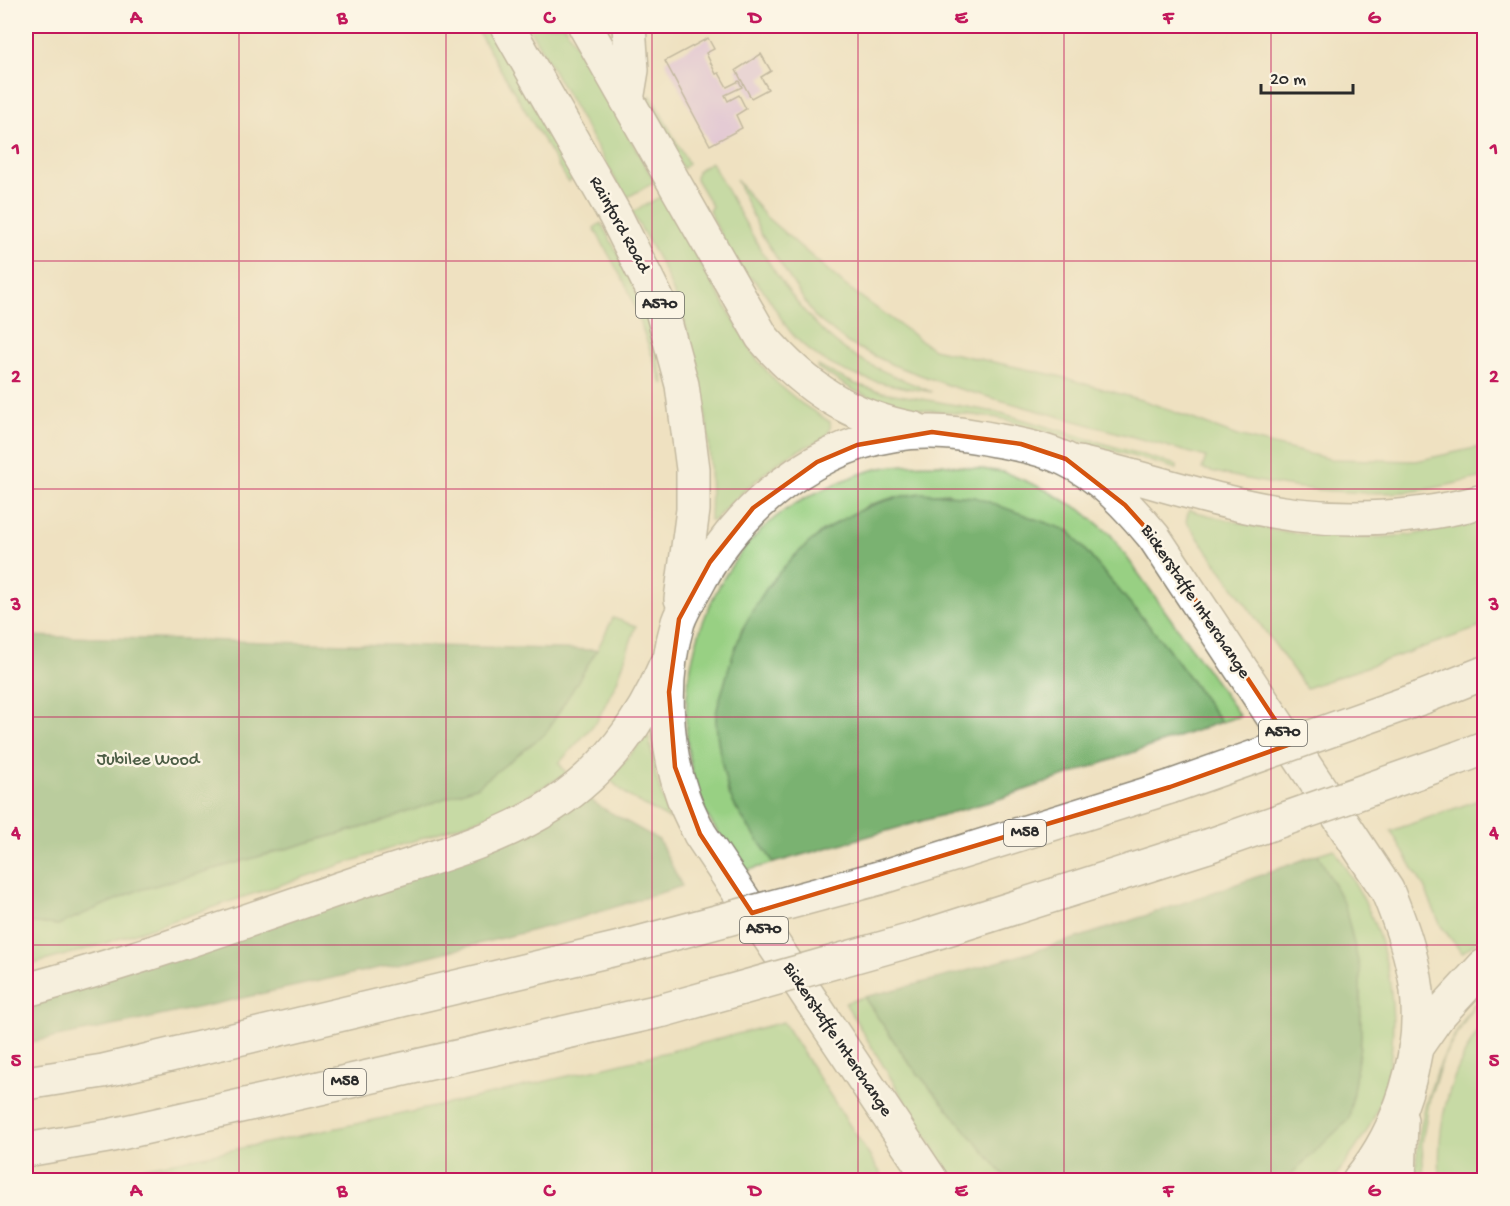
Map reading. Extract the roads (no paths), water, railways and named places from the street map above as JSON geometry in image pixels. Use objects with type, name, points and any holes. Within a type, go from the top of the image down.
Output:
[{"type":"main road","name":"Rainford Road","points":[[507,26],[645,271],[661,307],[670,337],[689,423],[693,469],[693,510],[679,619]]},
{"type":"main road","name":"A570","points":[[585,26],[762,337],[788,367],[821,393],[873,418],[932,432]]},
{"type":"main road","points":[[627,100],[638,33]]},
{"type":"main road","name":"Bickerstaffe Interchange","points":[[931,1180],[700,834],[683,798],[669,737],[670,653],[679,619],[724,540],[753,508],[784,482],[817,462],[857,445],[894,436],[932,432],[1021,444],[1066,459],[1097,480],[1125,505],[1154,537],[1387,890],[1404,932],[1415,976],[1418,1015],[1415,1049],[1406,1088],[1390,1131],[1373,1163],[1359,1180]]},
{"type":"main road","points":[[1066,459],[1233,502],[1297,515],[1337,518],[1407,516],[1485,501]]},
{"type":"main road","points":[[26,990],[256,918],[518,826],[568,794],[620,744],[652,698],[670,653]]},
{"type":"main road","name":"M58","points":[[26,1083],[103,1071],[624,947],[879,878],[1170,788],[1485,673]]},
{"type":"main road","name":"M58","points":[[26,1150],[108,1136],[664,1010],[918,938],[1208,846],[1471,753]]},
{"type":"main road","points":[[1415,1049],[1438,1016],[1485,966]]},
{"type":"main road","name":"A570","points":[[1399,1180],[1401,1124],[1406,1088]]},
{"type":"park label","name":"Jubilee Wood","points":[[148,760]]}]
